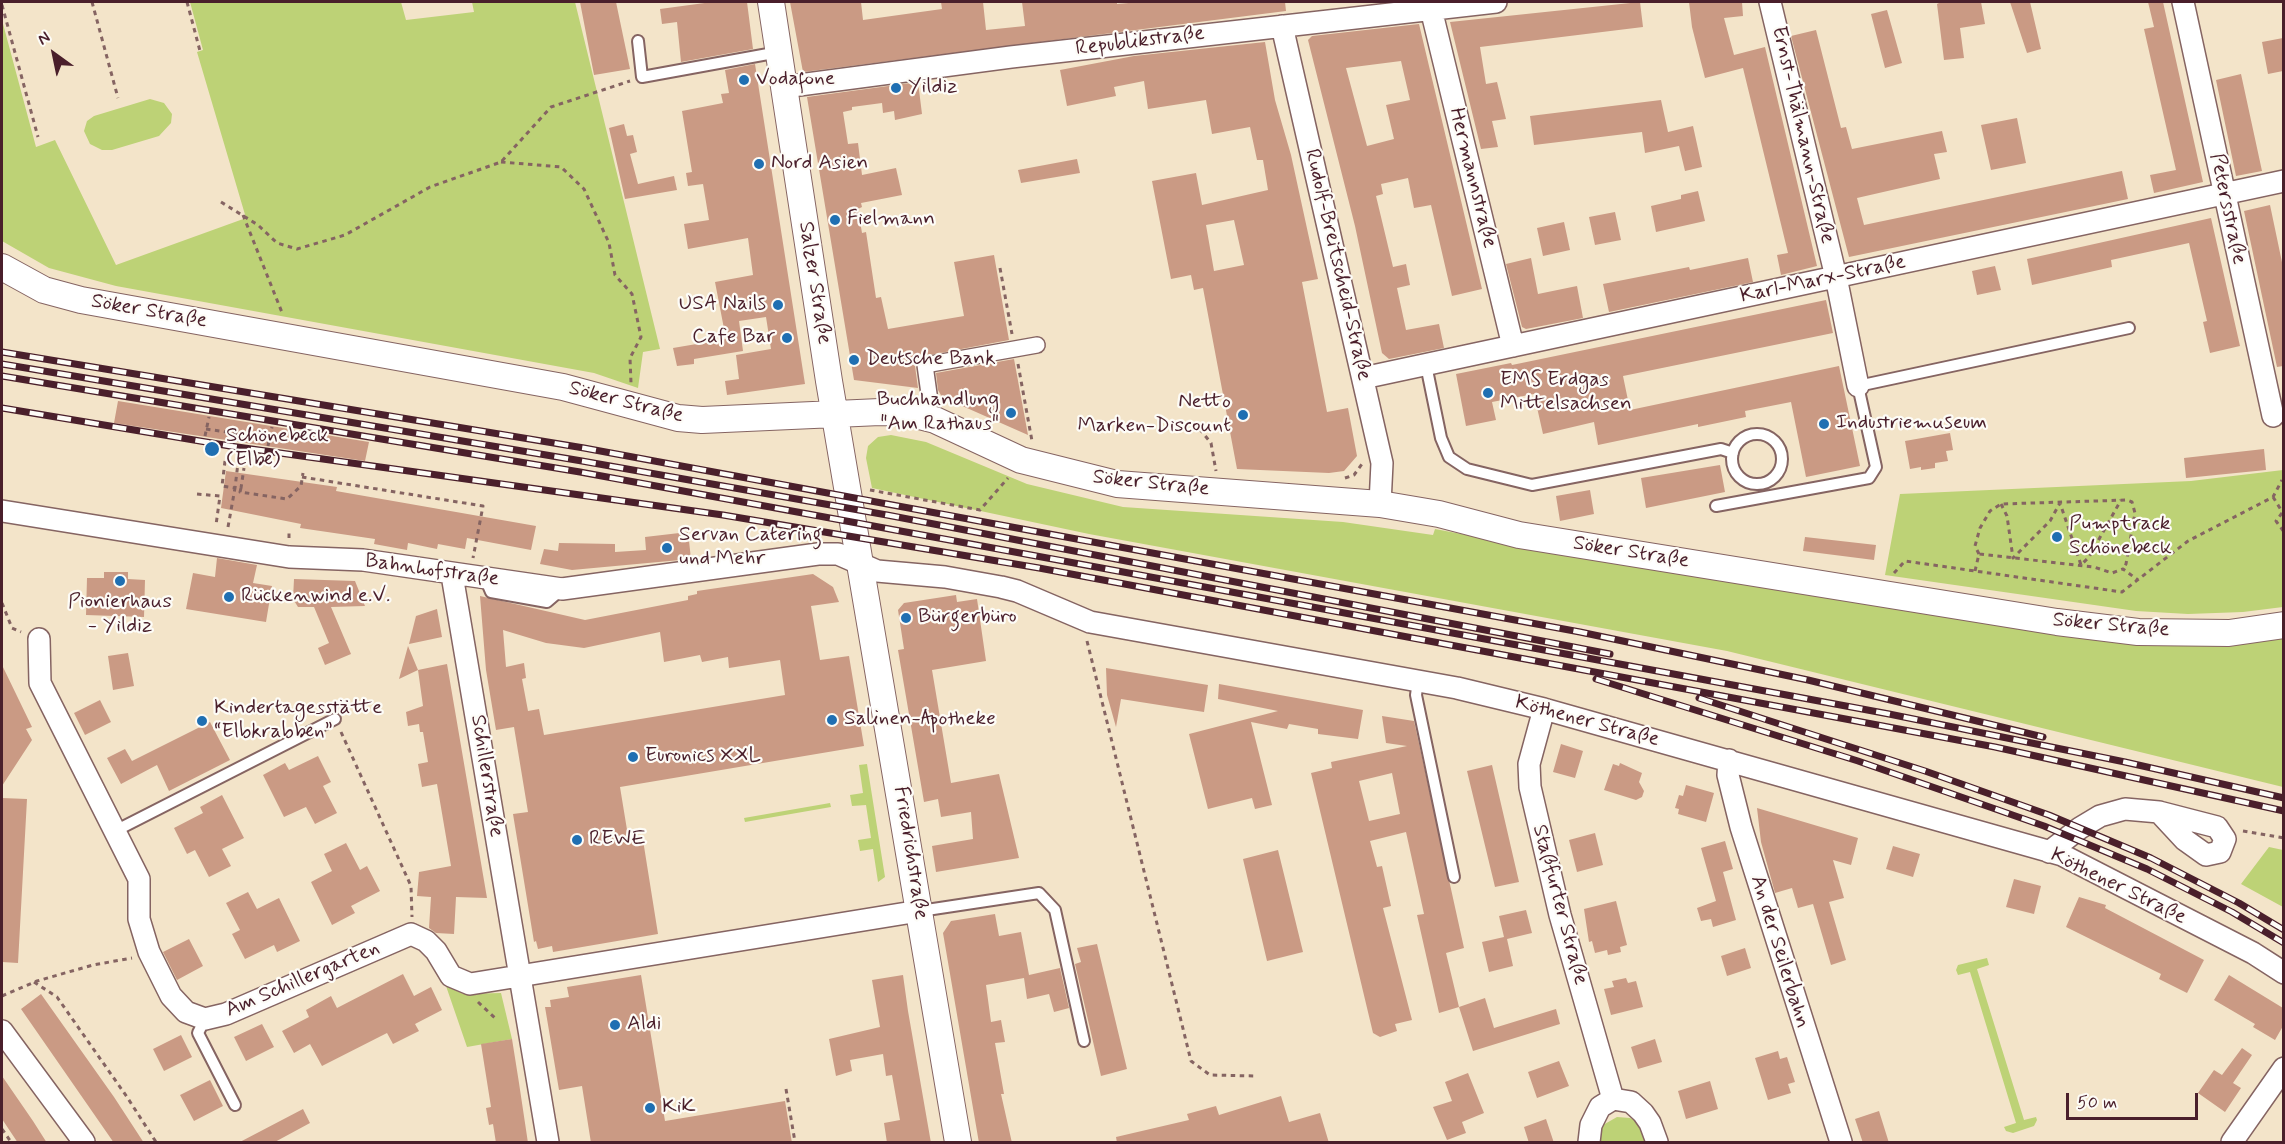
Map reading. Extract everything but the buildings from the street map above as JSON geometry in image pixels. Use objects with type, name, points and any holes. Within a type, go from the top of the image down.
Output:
[{"type":"street","name":"Salzer Straße","points":[[771,2],[835,414],[861,564]]},
{"type":"street","name":"Republikstraße","points":[[784,87],[1434,6],[1496,2]]},
{"type":"street","name":"Ernst-Thälmann-Straße","points":[[1770,2],[1836,277],[1858,386]]},
{"type":"street","name":"Petersstraße","points":[[2183,2],[2273,416]]},
{"type":"street","name":"Hermannstraße","points":[[1434,6],[1513,346]]},
{"type":"street","name":"Rudolf-Breitscheid-Straße","points":[[1282,26],[1382,463],[1380,504]]},
{"type":"street","name":"Karl-Marx-Straße","points":[[1364,378],[2283,181]]},
{"type":"street","name":"Söker Straße","points":[[2,267],[44,290],[81,300],[573,389],[649,412],[678,418],[702,420],[890,412],[922,416],[1022,460],[1117,484],[1380,504],[1439,514],[1519,536],[2057,622],[2138,632],[2229,633],[2283,625]]},
{"type":"street","points":[[930,401],[925,365],[1037,345]]},
{"type":"street","name":"Bahnhofstraße","points":[[2,511],[289,557],[363,560],[562,589],[819,554],[838,554],[861,564]]},
{"type":"street","name":"Köthener Straße","points":[[861,564],[877,571],[945,577],[1017,591],[1090,622],[1418,681],[1544,709],[2061,855],[2253,953],[2283,974]]},
{"type":"street","name":"Friedrichstraße","points":[[861,564],[958,1143]]},
{"type":"street","name":"Schillerstraße","points":[[469,576],[519,977],[548,1143]]},
{"type":"street","name":"Am Schillergarten","points":[[39,639],[40,683],[139,879],[139,919],[148,952],[171,996],[186,1012],[205,1019],[226,1014],[411,934]]},
{"type":"street","name":"Staßfurter Straße","points":[[1544,709],[1529,764],[1530,787],[1560,915],[1613,1099]]},
{"type":"street","name":"An der Seilerbahn","points":[[1729,760],[1726,767],[1741,827],[1770,927],[1840,1143]]},
{"type":"street","points":[[2049,852],[2100,816],[2126,808],[2159,812],[2217,827],[2225,839],[2220,852],[2206,855],[2185,840],[2159,812]]},
{"type":"street","points":[[411,934],[431,946],[451,976],[470,984],[919,911]]},
{"type":"street","points":[[2,1030],[84,1143]]},
{"type":"street","points":[[2232,1143],[2283,1068]]},
{"type":"street","points":[[1589,1143],[1591,1125],[1600,1107],[1613,1099],[1631,1102],[1643,1113],[1650,1123],[1657,1143]]},
{"type":"lane","points":[[638,41],[642,77],[779,52]]},
{"type":"lane","points":[[1858,386],[2129,328]]},
{"type":"lane","points":[[1426,365],[1441,438],[1449,457],[1467,469],[1532,485],[1721,449],[1733,453]]},
{"type":"lane","name":"Ernst-Thälmann-Straße","points":[[1716,506],[1869,478],[1876,467],[1858,386]]},
{"type":"lane","points":[[1748,435],[1764,435],[1778,444],[1782,459],[1781,467],[1772,480],[1765,483],[1750,483],[1743,480],[1733,468],[1733,453],[1736,445],[1748,435]]},
{"type":"lane","points":[[1418,681],[1416,695],[1454,877]]},
{"type":"lane","points":[[115,831],[335,719]]},
{"type":"lane","points":[[919,911],[1039,893],[1055,910],[1084,1041]]},
{"type":"lane","points":[[205,1019],[198,1033],[235,1105]]},
{"type":"path","points":[[92,2],[118,98]]},
{"type":"path","points":[[187,2],[201,51]]},
{"type":"path","points":[[2,5],[38,137]]},
{"type":"path","points":[[501,162],[551,107],[642,77]]},
{"type":"path","points":[[220,202],[242,214],[277,243],[297,249],[345,236],[430,187],[501,162],[561,167],[584,189],[609,243],[615,275],[632,294],[641,337],[630,358],[631,390]]},
{"type":"path","points":[[242,214],[285,321]]},
{"type":"path","points":[[205,436],[208,417]]},
{"type":"path","points":[[1194,422],[1211,443],[1216,474],[1205,473]]},
{"type":"path","points":[[268,446],[272,427]]},
{"type":"path","points":[[206,429],[240,434]]},
{"type":"path","points":[[258,436],[270,438]]},
{"type":"path","points":[[1022,441],[1032,445]]},
{"type":"path","points":[[1341,479],[1359,470],[1364,457]]},
{"type":"path","points":[[225,461],[222,486],[241,488]]},
{"type":"path","points":[[236,529],[228,527],[238,463]]},
{"type":"path","points":[[244,468],[240,492],[287,499],[301,486],[302,475],[483,506],[469,576]]},
{"type":"path","points":[[870,490],[980,510],[1011,474]]},
{"type":"path","points":[[1877,593],[1905,561],[2114,593],[2130,588],[2188,541],[2273,497],[2282,480]]},
{"type":"path","points":[[197,494],[220,496],[216,522]]},
{"type":"path","points":[[2273,497],[2283,513],[2276,521],[2283,532]]},
{"type":"path","points":[[1975,572],[1979,554],[1975,546],[1980,528],[1990,511],[2001,504],[2121,500],[2132,502],[2135,513],[2126,564],[2123,569],[2112,573],[2080,565],[1979,554]]},
{"type":"path","points":[[2080,565],[2089,557],[2121,500]]},
{"type":"path","points":[[2013,558],[2050,521],[2060,503]]},
{"type":"path","points":[[2060,503],[2080,565]]},
{"type":"path","points":[[2001,504],[2007,516],[2013,558]]},
{"type":"path","points":[[289,538],[290,531]]},
{"type":"path","points":[[2123,569],[2138,580]]},
{"type":"path","points":[[2,603],[12,628],[39,639]]},
{"type":"path","points":[[1090,622],[1087,640],[1191,1061],[1210,1075],[1257,1076]]},
{"type":"path","points":[[335,719],[411,886],[411,934]]},
{"type":"path","points":[[2217,827],[2283,838]]},
{"type":"path","points":[[2,996],[34,982],[148,952]]},
{"type":"path","points":[[34,982],[57,997],[128,1096],[156,1143]]},
{"type":"path","points":[[474,1000],[496,1020]]},
{"type":"path","points":[[786,1089],[795,1143]]},
{"type":"path","points":[[2,1129],[11,1143]]},
{"type":"green space","points":[[190,2],[401,2],[406,20],[474,12],[472,2],[575,2],[660,349],[643,352],[638,388],[594,373],[116,286],[49,268],[2,241],[2,20],[36,147],[55,140],[116,265],[246,218],[197,52],[203,50]]},
{"type":"green space","points":[[150,99],[164,103],[172,114],[171,123],[159,136],[112,150],[102,150],[90,144],[84,131],[87,121],[94,116]]},
{"type":"green space","points":[[891,435],[926,442],[1027,484],[1123,507],[1343,522],[1433,535],[1435,529],[1551,551],[2068,634],[2169,645],[2217,645],[2283,638],[2283,787],[1727,651],[1089,534],[872,488],[866,458],[868,446],[878,437]]},
{"type":"green space","points":[[2283,470],[2283,607],[2243,612],[2188,614],[2136,611],[1885,575],[1900,494],[2191,481]]},
{"type":"green space","points":[[867,764],[885,877],[878,882],[873,849],[860,851],[858,840],[871,838],[866,805],[852,806],[850,795],[863,793],[859,765]]},
{"type":"green space","points":[[830,803],[831,807],[745,822],[744,818]]},
{"type":"green space","points":[[2269,847],[2283,850],[2283,907],[2241,884]]},
{"type":"green space","points":[[1987,958],[1989,965],[1977,969],[2024,1120],[2036,1117],[2037,1120],[2034,1126],[2013,1133],[2006,1131],[2004,1127],[2016,1123],[1970,972],[1958,975],[1956,970],[1958,965]]},
{"type":"green space","points":[[446,986],[463,994],[501,993],[512,1039],[467,1047]]},
{"type":"green space","points":[[1617,1117],[1630,1118],[1640,1123],[1651,1142],[1595,1142],[1603,1125]]},
{"type":"railway","points":[[2,352],[584,448],[1580,632],[1808,680],[2043,737]]},
{"type":"railway","points":[[2,364],[582,461],[887,515],[1610,654]]},
{"type":"railway","points":[[2,376],[580,472],[1183,583],[1889,714],[2125,762],[2284,798]]},
{"type":"railway","points":[[2,408],[230,446],[723,515],[1039,568],[1995,747],[2284,811]]},
{"type":"railway","points":[[1596,679],[1858,761],[2044,826],[2147,869],[2232,912],[2284,943]]},
{"type":"railway","points":[[1699,698],[1925,771],[2049,815],[2151,858],[2239,903],[2284,930]]},
{"type":"place","name":"Vodafone","points":[[744,80]]},
{"type":"place","name":"Yildiz","points":[[896,88]]},
{"type":"place","name":"Nord Asien","points":[[759,164]]},
{"type":"place","name":"Fielmann","points":[[835,220]]},
{"type":"place","name":"USA Nails","points":[[778,305]]},
{"type":"place","name":"Cafe Bar","points":[[787,338]]},
{"type":"place","name":"Deutsche Bank","points":[[854,360]]},
{"type":"place","name":"EMS Erdgas Mittelsachsen","points":[[1488,393]]},
{"type":"place","name":"Buchhandlung \"Am Rathaus\"","points":[[1011,413]]},
{"type":"place","name":"Netto Marken-Discount","points":[[1243,415]]},
{"type":"place","name":"Industriemuseum","points":[[1824,424]]},
{"type":"place","name":"Schönebeck (Elbe)","points":[[212,449]]},
{"type":"place","name":"Pumptrack Schönebeck","points":[[2057,537]]},
{"type":"place","name":"Servan Catering und Mehr","points":[[667,548]]},
{"type":"place","name":"Pionierhaus - Yildiz","points":[[120,581]]},
{"type":"place","name":"Rückenwind e.V.","points":[[229,597]]},
{"type":"place","name":"Bürgerbüro","points":[[906,618]]},
{"type":"place","name":"Salinen-Apotheke","points":[[832,720]]},
{"type":"place","name":"Kindertagesstätte “Elbkrabben”","points":[[202,721]]},
{"type":"place","name":"Euronics XXL","points":[[633,757]]},
{"type":"place","name":"REWE","points":[[577,840]]},
{"type":"place","name":"Aldi","points":[[615,1025]]},
{"type":"place","name":"KiK","points":[[650,1108]]}]
